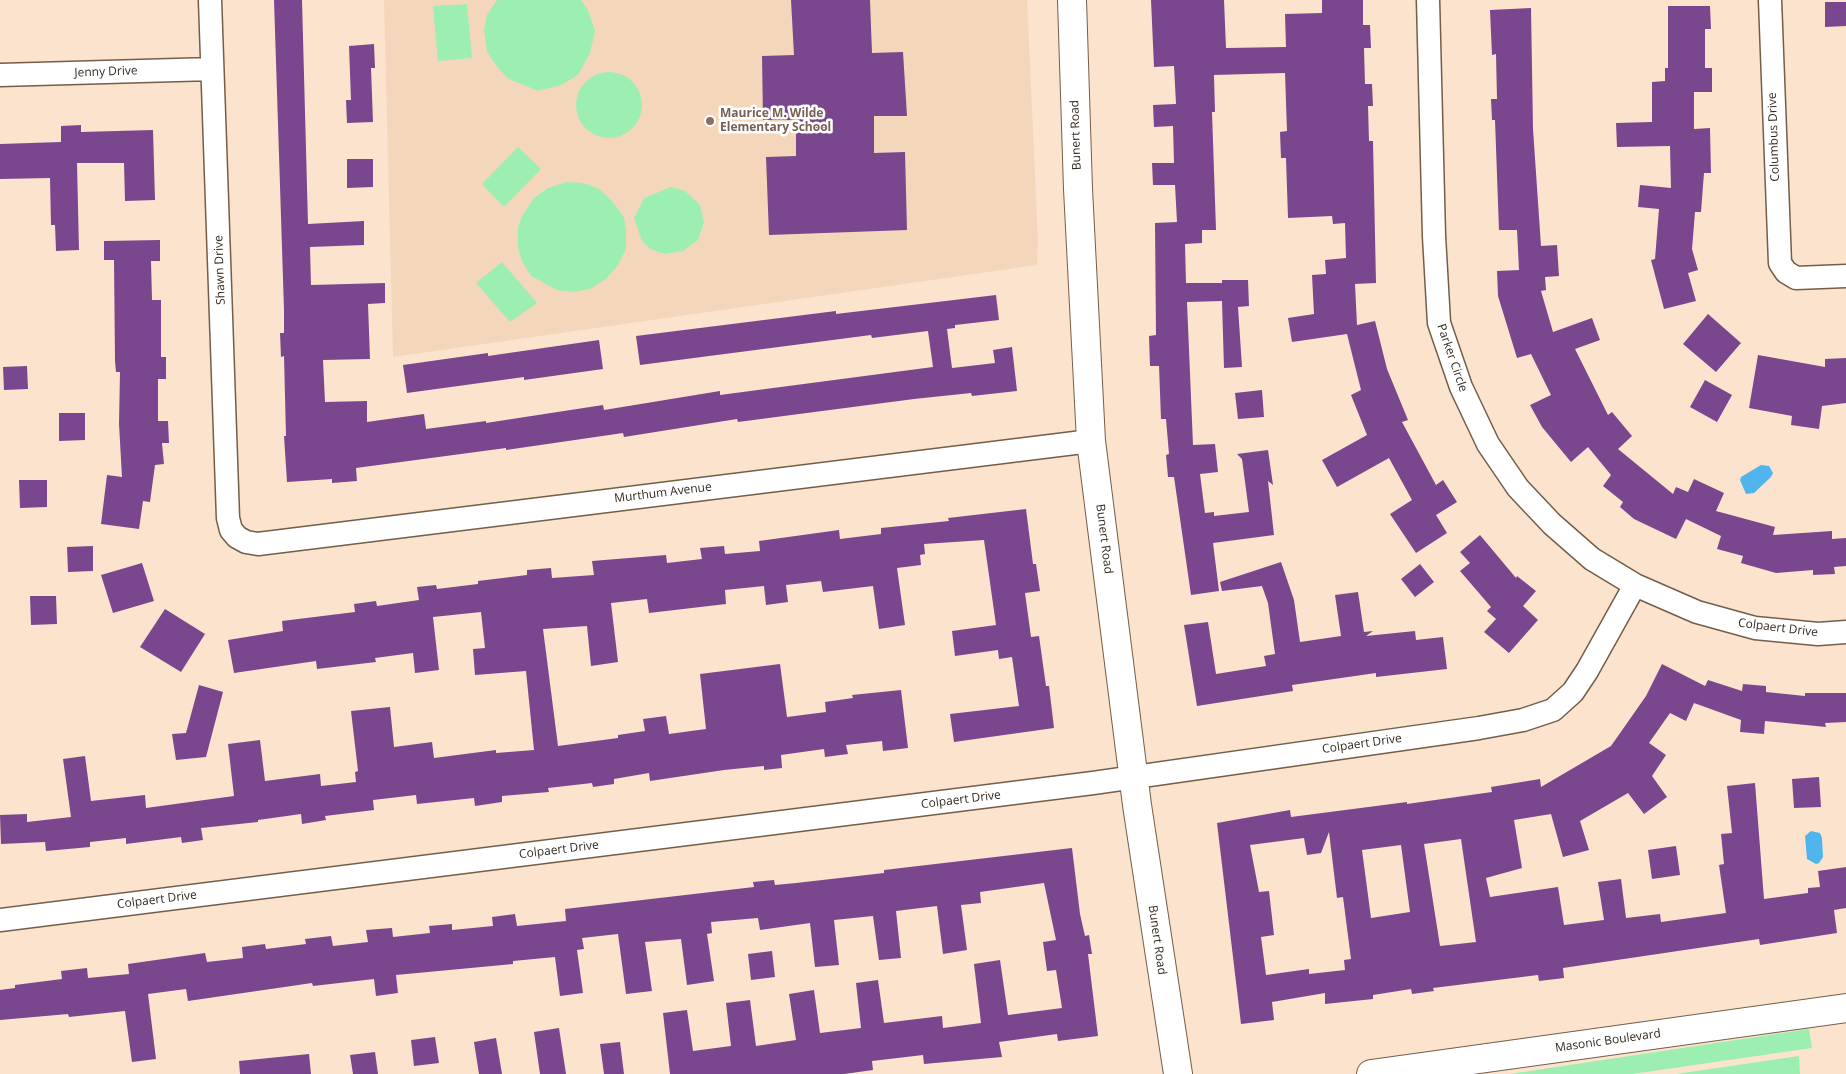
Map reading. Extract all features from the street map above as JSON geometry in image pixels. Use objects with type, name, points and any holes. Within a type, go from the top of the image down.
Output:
[{"type":"street","name":"Shawn Drive","points":[[210,0],[228,518],[231,530],[237,537]]},
{"type":"street","name":"Bunert Road","points":[[1072,0],[1078,189],[1091,441],[1134,777],[1178,1074]]},
{"type":"street","name":"Parker Circle","points":[[1428,0],[1434,236],[1439,323],[1455,371],[1488,444],[1518,488],[1552,524],[1592,559],[1635,585]]},
{"type":"street","name":"Columbus Drive","points":[[1770,0],[1778,251],[1780,263],[1786,272],[1796,278],[1846,276]]},
{"type":"street","name":"Jenny Drive","points":[[0,75],[212,69]]},
{"type":"street","name":"Murthum Avenue","points":[[237,537],[258,544],[1091,441]]},
{"type":"street","name":"Colpaert Drive","points":[[0,920],[1134,777],[1479,728],[1523,720],[1553,710],[1573,692],[1587,671],[1635,585],[1697,612],[1755,628],[1818,634],[1846,632]]},
{"type":"street","name":"Masonic Boulevard","points":[[1371,1074],[1846,1008]]},
{"type":"shaded area","name":"Maurice M. Wilde Elementary School","points":[[384,0],[1027,0],[1038,242],[1037,265],[393,357]]},
{"type":"green space","points":[[497,0],[581,0],[588,10],[595,31],[590,53],[578,75],[561,85],[538,91],[509,79],[498,68],[487,52],[484,30],[487,15]]},
{"type":"green space","points":[[467,4],[472,58],[438,61],[433,6]]},
{"type":"green space","points":[[615,72],[633,81],[640,92],[642,105],[640,118],[633,129],[622,136],[603,138],[585,129],[578,118],[576,99],[585,81],[596,74]]},
{"type":"green space","points":[[518,147],[541,169],[504,207],[482,184]]},
{"type":"green space","points":[[567,182],[582,183],[598,188],[612,201],[624,217],[626,231],[626,249],[618,265],[606,279],[590,289],[574,292],[557,290],[531,276],[522,261],[518,247],[518,228],[522,216],[534,198],[548,188]]},
{"type":"green space","points":[[671,187],[685,191],[700,205],[704,222],[698,240],[683,251],[665,254],[650,249],[642,241],[634,218],[644,198]]},
{"type":"green space","points":[[502,262],[537,303],[510,322],[476,283]]},
{"type":"green space","points":[[1809,1029],[1812,1048],[1632,1074],[1510,1074]]},
{"type":"green space","points":[[1799,1056],[1800,1074],[1676,1074]]},
{"type":"water","points":[[1761,465],[1769,466],[1773,473],[1771,477],[1754,493],[1746,494],[1740,480],[1741,477]]},
{"type":"water","points":[[1811,831],[1820,833],[1822,838],[1823,857],[1816,864],[1807,859],[1805,836]]},
{"type":"building","points":[[274,0],[302,0],[308,224],[364,221],[364,245],[310,247],[311,285],[385,283],[385,303],[368,304],[370,359],[323,360],[325,402],[367,401],[367,422],[424,414],[426,429],[486,421],[486,423],[603,405],[604,410],[720,391],[720,395],[933,367],[928,331],[872,338],[871,335],[640,365],[636,336],[836,311],[836,314],[996,295],[999,320],[955,325],[955,328],[947,329],[952,368],[995,363],[993,350],[1012,347],[1017,391],[972,396],[971,393],[914,399],[738,422],[737,419],[624,437],[623,433],[506,450],[506,448],[356,468],[357,481],[332,483],[332,479],[287,482],[284,436],[286,436],[284,356],[281,357],[280,333],[284,333],[284,310]]},
{"type":"building","points":[[791,0],[870,0],[872,53],[903,52],[907,116],[874,116],[874,153],[905,152],[907,230],[769,235],[766,157],[796,156],[796,120],[763,120],[762,56],[794,55]]},
{"type":"building","points":[[1151,0],[1224,0],[1226,48],[1286,47],[1285,14],[1322,13],[1322,0],[1363,0],[1363,25],[1370,25],[1371,48],[1364,48],[1365,84],[1372,84],[1373,106],[1368,106],[1369,141],[1373,141],[1376,283],[1355,284],[1357,325],[1375,321],[1387,369],[1408,420],[1402,422],[1436,485],[1443,480],[1457,502],[1436,515],[1447,533],[1416,553],[1390,514],[1412,500],[1389,458],[1337,487],[1322,460],[1367,435],[1351,395],[1361,390],[1347,334],[1292,342],[1288,318],[1314,314],[1312,275],[1326,274],[1325,260],[1346,258],[1345,223],[1333,224],[1332,216],[1288,218],[1286,158],[1281,158],[1280,132],[1287,131],[1285,73],[1214,75],[1215,112],[1212,112],[1216,230],[1202,230],[1202,243],[1185,244],[1186,283],[1222,283],[1222,280],[1248,280],[1249,306],[1238,307],[1242,367],[1224,368],[1222,301],[1187,302],[1193,445],[1215,444],[1218,472],[1200,474],[1205,513],[1214,512],[1214,516],[1249,512],[1242,459],[1237,454],[1268,450],[1273,485],[1268,481],[1274,535],[1213,543],[1219,591],[1191,595],[1174,477],[1168,477],[1166,455],[1169,454],[1166,419],[1161,419],[1159,366],[1150,366],[1149,336],[1156,335],[1155,223],[1177,222],[1175,185],[1153,185],[1152,163],[1174,163],[1173,126],[1154,127],[1153,105],[1176,104],[1174,66],[1154,67]]},
{"type":"building","points":[[1825,2],[1846,2],[1846,26],[1825,27]]},
{"type":"building","points":[[1668,6],[1710,6],[1711,29],[1705,29],[1705,68],[1712,68],[1712,92],[1694,92],[1694,129],[1710,128],[1711,173],[1704,173],[1701,212],[1695,212],[1692,249],[1698,270],[1688,273],[1696,301],[1664,309],[1651,260],[1655,259],[1659,209],[1638,207],[1640,185],[1671,188],[1670,146],[1617,147],[1616,123],[1652,122],[1652,82],[1665,81],[1665,68],[1668,68]]},
{"type":"building","points":[[1531,8],[1533,129],[1541,246],[1557,245],[1559,276],[1545,277],[1546,290],[1541,291],[1553,332],[1592,318],[1600,340],[1575,349],[1608,415],[1612,412],[1632,436],[1618,449],[1673,494],[1676,487],[1688,492],[1694,479],[1724,493],[1716,511],[1775,527],[1773,535],[1832,531],[1832,539],[1846,538],[1846,566],[1834,567],[1835,574],[1813,575],[1813,570],[1776,573],[1741,563],[1743,556],[1717,549],[1721,536],[1686,519],[1676,539],[1634,519],[1620,507],[1623,502],[1603,486],[1611,475],[1588,447],[1571,462],[1542,427],[1530,405],[1551,395],[1531,354],[1517,358],[1498,296],[1497,271],[1519,270],[1517,230],[1499,230],[1495,120],[1492,120],[1491,99],[1497,99],[1496,54],[1492,55],[1490,10]]},
{"type":"building","points":[[374,44],[375,68],[371,68],[373,122],[347,123],[346,100],[351,100],[349,46]]},
{"type":"building","points":[[81,125],[81,132],[153,130],[155,200],[125,201],[124,163],[77,163],[79,250],[56,251],[55,225],[51,225],[50,178],[0,179],[0,144],[61,142],[61,126]]},
{"type":"building","points":[[347,159],[373,159],[373,187],[347,188]]},
{"type":"building","points":[[160,240],[160,261],[151,261],[152,300],[161,300],[161,357],[166,357],[166,379],[158,379],[158,421],[168,421],[169,443],[162,443],[164,464],[155,465],[150,502],[143,501],[139,529],[101,524],[107,475],[122,477],[119,424],[120,372],[116,372],[115,361],[114,260],[104,260],[104,241]]},
{"type":"building","points":[[1708,314],[1741,343],[1716,372],[1683,344]]},
{"type":"building","points":[[599,340],[603,369],[524,380],[524,377],[407,393],[403,365],[488,353],[488,356]]},
{"type":"building","points":[[1758,355],[1825,367],[1825,359],[1846,358],[1846,403],[1822,406],[1819,429],[1791,425],[1792,416],[1749,408]]},
{"type":"building","points":[[27,366],[28,389],[4,390],[3,367]]},
{"type":"building","points":[[1705,380],[1732,395],[1717,422],[1690,407]]},
{"type":"building","points":[[1262,390],[1264,417],[1238,419],[1235,393]]},
{"type":"building","points":[[59,413],[85,413],[85,440],[59,441]]},
{"type":"building","points":[[19,480],[47,480],[47,507],[20,508]]},
{"type":"building","points":[[1026,509],[1033,564],[1036,564],[1040,591],[1025,593],[1031,637],[1039,636],[1046,686],[1049,686],[1054,728],[954,742],[950,714],[1019,706],[1012,657],[999,659],[998,650],[955,656],[952,631],[996,625],[984,540],[924,544],[925,554],[920,555],[921,565],[897,568],[905,625],[879,629],[873,586],[823,592],[821,581],[786,585],[788,602],[766,605],[764,586],[725,590],[726,604],[649,613],[647,599],[611,603],[618,662],[591,666],[587,626],[543,629],[558,746],[618,738],[618,735],[645,731],[643,719],[666,716],[669,734],[706,729],[700,674],[780,664],[787,717],[826,712],[825,702],[853,698],[852,695],[901,690],[908,748],[883,751],[882,741],[846,745],[848,754],[825,757],[824,749],[781,755],[782,768],[764,770],[764,766],[650,781],[649,773],[614,779],[614,784],[593,787],[592,783],[548,788],[549,792],[502,796],[502,802],[475,806],[474,798],[417,804],[416,795],[373,800],[374,810],[325,816],[326,820],[302,824],[301,814],[258,820],[258,822],[201,828],[203,840],[182,843],[181,837],[126,844],[126,838],[90,842],[90,847],[46,851],[45,842],[1,844],[0,815],[27,814],[27,822],[71,817],[63,759],[85,756],[91,801],[145,795],[146,808],[234,796],[228,744],[260,740],[265,781],[320,774],[321,786],[356,782],[355,772],[358,771],[351,711],[390,707],[394,747],[432,742],[434,758],[496,750],[496,753],[534,750],[526,671],[475,675],[473,649],[485,648],[481,612],[433,617],[439,670],[415,673],[413,653],[375,658],[376,662],[317,669],[316,661],[234,673],[228,640],[283,631],[282,621],[355,612],[354,604],[376,601],[377,606],[419,600],[417,587],[436,585],[437,589],[478,584],[478,581],[527,575],[527,570],[551,568],[552,578],[594,575],[592,561],[666,555],[667,563],[702,559],[700,548],[724,546],[725,554],[760,551],[759,541],[839,530],[840,539],[881,534],[881,528],[949,521],[948,518]]},
{"type":"building","points":[[1480,535],[1516,578],[1517,576],[1536,591],[1523,606],[1538,620],[1509,653],[1484,632],[1496,619],[1487,611],[1491,607],[1460,571],[1470,563],[1460,552]]},
{"type":"building","points":[[93,546],[93,571],[68,572],[67,547]]},
{"type":"building","points":[[1281,562],[1294,600],[1300,642],[1341,636],[1335,595],[1358,592],[1364,632],[1373,631],[1366,636],[1415,631],[1416,640],[1443,637],[1447,669],[1376,677],[1376,673],[1292,685],[1293,691],[1197,706],[1184,625],[1208,622],[1216,674],[1266,666],[1264,656],[1275,654],[1268,603],[1262,586],[1222,591],[1220,582]]},
{"type":"building","points":[[142,563],[154,601],[113,613],[101,575]]},
{"type":"building","points":[[1420,564],[1434,582],[1415,597],[1401,579]]},
{"type":"building","points":[[30,596],[56,596],[57,624],[31,625]]},
{"type":"building","points":[[165,609],[205,634],[181,672],[140,647]]},
{"type":"building","points":[[1662,664],[1705,686],[1708,680],[1742,691],[1743,684],[1766,686],[1766,692],[1805,696],[1805,693],[1846,693],[1846,722],[1825,723],[1826,727],[1765,721],[1764,734],[1740,732],[1741,720],[1694,703],[1686,721],[1670,713],[1649,743],[1666,755],[1652,776],[1667,797],[1644,814],[1628,793],[1580,821],[1589,850],[1563,857],[1551,814],[1514,820],[1522,868],[1486,878],[1490,897],[1558,887],[1564,925],[1604,920],[1598,882],[1621,879],[1626,918],[1660,914],[1661,922],[1726,913],[1719,865],[1724,864],[1721,834],[1732,833],[1727,786],[1755,783],[1764,899],[1808,893],[1808,888],[1820,887],[1818,871],[1846,867],[1846,908],[1834,910],[1837,933],[1760,945],[1759,939],[1563,968],[1564,978],[1539,981],[1538,975],[1433,988],[1434,991],[1412,994],[1411,989],[1373,995],[1373,999],[1325,1004],[1325,993],[1272,1002],[1274,1020],[1241,1024],[1217,823],[1290,810],[1291,817],[1407,802],[1407,804],[1492,792],[1491,787],[1540,779],[1541,787],[1611,746],[1646,696]],"holes":[[[1329,832],[1337,898],[1343,897],[1351,959],[1344,960],[1345,970],[1309,974],[1309,969],[1266,975],[1261,937],[1274,935],[1269,891],[1259,892],[1250,845],[1304,838],[1307,855],[1321,853]],[[1461,839],[1476,942],[1440,946],[1424,844]],[[1401,845],[1410,912],[1371,918],[1362,850]]]},
{"type":"building","points":[[199,685],[223,692],[206,757],[176,760],[172,734],[186,733]]},
{"type":"building","points":[[1819,777],[1821,807],[1794,808],[1792,779]]},
{"type":"building","points":[[1676,846],[1680,875],[1652,879],[1648,850]]},
{"type":"building","points":[[1072,848],[1080,914],[1085,936],[1089,935],[1092,954],[1088,954],[1098,1036],[1058,1041],[1057,1034],[999,1042],[1002,1057],[924,1064],[923,1055],[872,1061],[873,1070],[844,1074],[670,1074],[663,1013],[687,1010],[693,1051],[731,1046],[726,1003],[750,1000],[756,1046],[796,1040],[789,994],[814,990],[820,1033],[861,1028],[856,983],[878,980],[884,1023],[942,1016],[943,1028],[981,1023],[974,964],[1000,960],[1008,1015],[1062,1008],[1056,970],[1047,971],[1043,942],[1056,940],[1044,883],[980,892],[981,903],[961,905],[967,950],[943,954],[937,906],[896,911],[901,958],[879,960],[873,916],[834,920],[839,965],[815,967],[810,923],[760,930],[758,918],[711,922],[712,933],[707,934],[714,981],[687,985],[681,939],[645,942],[652,991],[626,994],[618,934],[582,938],[584,949],[577,950],[583,993],[560,996],[555,957],[513,961],[513,964],[396,975],[398,993],[376,996],[374,979],[313,986],[312,983],[188,1001],[186,989],[148,994],[156,1059],[132,1062],[125,1011],[69,1017],[68,1014],[0,1020],[0,990],[15,988],[15,985],[62,979],[61,971],[87,968],[88,978],[129,974],[128,964],[205,953],[207,962],[243,958],[242,947],[265,944],[266,949],[306,944],[305,939],[331,936],[333,946],[368,942],[366,930],[392,928],[393,937],[430,933],[429,926],[452,924],[452,930],[493,926],[492,917],[515,914],[517,926],[566,921],[565,909],[754,887],[753,882],[774,880],[775,885],[796,883],[884,873],[884,870]]},
{"type":"building","points":[[772,951],[775,977],[751,980],[748,954]]},
{"type":"building","points":[[559,1028],[566,1074],[540,1074],[534,1032]]},
{"type":"building","points":[[435,1037],[439,1063],[414,1066],[411,1040]]},
{"type":"building","points":[[496,1038],[502,1074],[479,1074],[474,1042]]},
{"type":"building","points":[[620,1042],[624,1074],[604,1074],[600,1044]]},
{"type":"building","points":[[375,1052],[378,1074],[353,1074],[350,1055]]},
{"type":"building","points":[[309,1054],[311,1074],[240,1074],[239,1061]]},
{"type":"place","name":"Maurice M. Wilde Elementary School","points":[[710,121]]}]
